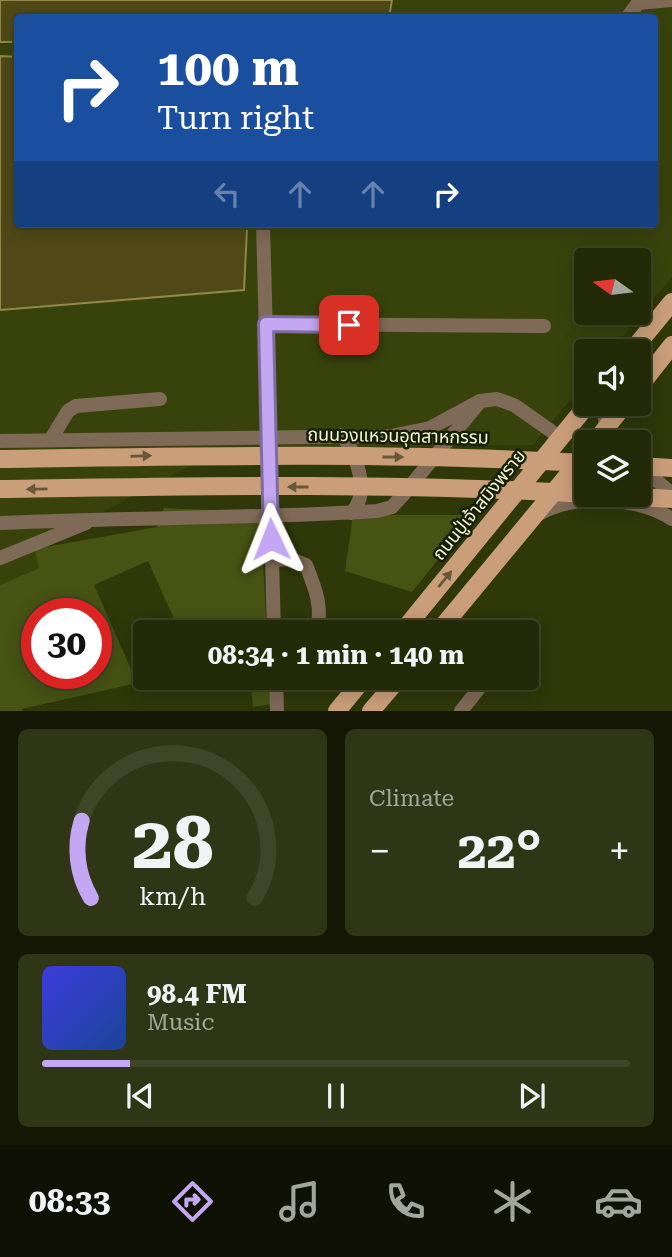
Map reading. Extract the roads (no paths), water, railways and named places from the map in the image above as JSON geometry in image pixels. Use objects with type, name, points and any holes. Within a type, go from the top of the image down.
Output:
[{"type":"main road","points":[[642,339],[672,302]]},
{"type":"main road","points":[[651,372],[672,345]]},
{"type":"main road","name":"ถนนปู่เจ้าสมิงพราย","points":[[412,620],[579,416]]},
{"type":"main road","name":"ถนนวงแหวนอุตสาหกรรม","points":[[0,459],[156,455],[472,457],[574,462]]},
{"type":"main road","points":[[651,467],[672,468]]},
{"type":"main road","points":[[448,620],[574,468]]},
{"type":"main road","points":[[0,489],[153,486],[481,488],[574,493]]},
{"type":"main road","points":[[651,496],[672,496]]},
{"type":"main road","points":[[337,711],[354,690]]},
{"type":"main road","points":[[372,711],[389,690]]},
{"type":"street","points":[[628,14],[638,3],[671,0]]},
{"type":"street","points":[[264,228],[274,620]]},
{"type":"street","points":[[266,324],[544,326]]},
{"type":"street","points":[[0,441],[391,436],[415,433],[480,401],[497,398],[514,405],[561,438]]},
{"type":"street","points":[[51,439],[68,411],[76,406],[160,399]]},
{"type":"street","points":[[0,523],[98,518],[271,517],[377,511],[392,507],[480,401]]},
{"type":"street","points":[[342,435],[354,456],[362,496],[359,505],[351,513]]},
{"type":"street","points":[[651,477],[672,496]]},
{"type":"street","points":[[534,517],[553,506],[579,500],[623,503],[660,511],[672,519]]},
{"type":"street","points":[[0,558],[98,518]]},
{"type":"street","points":[[272,560],[291,559],[306,565],[314,586],[319,611],[317,620]]},
{"type":"street","points":[[276,690],[277,711]]},
{"type":"street","points":[[461,711],[478,690]]}]
